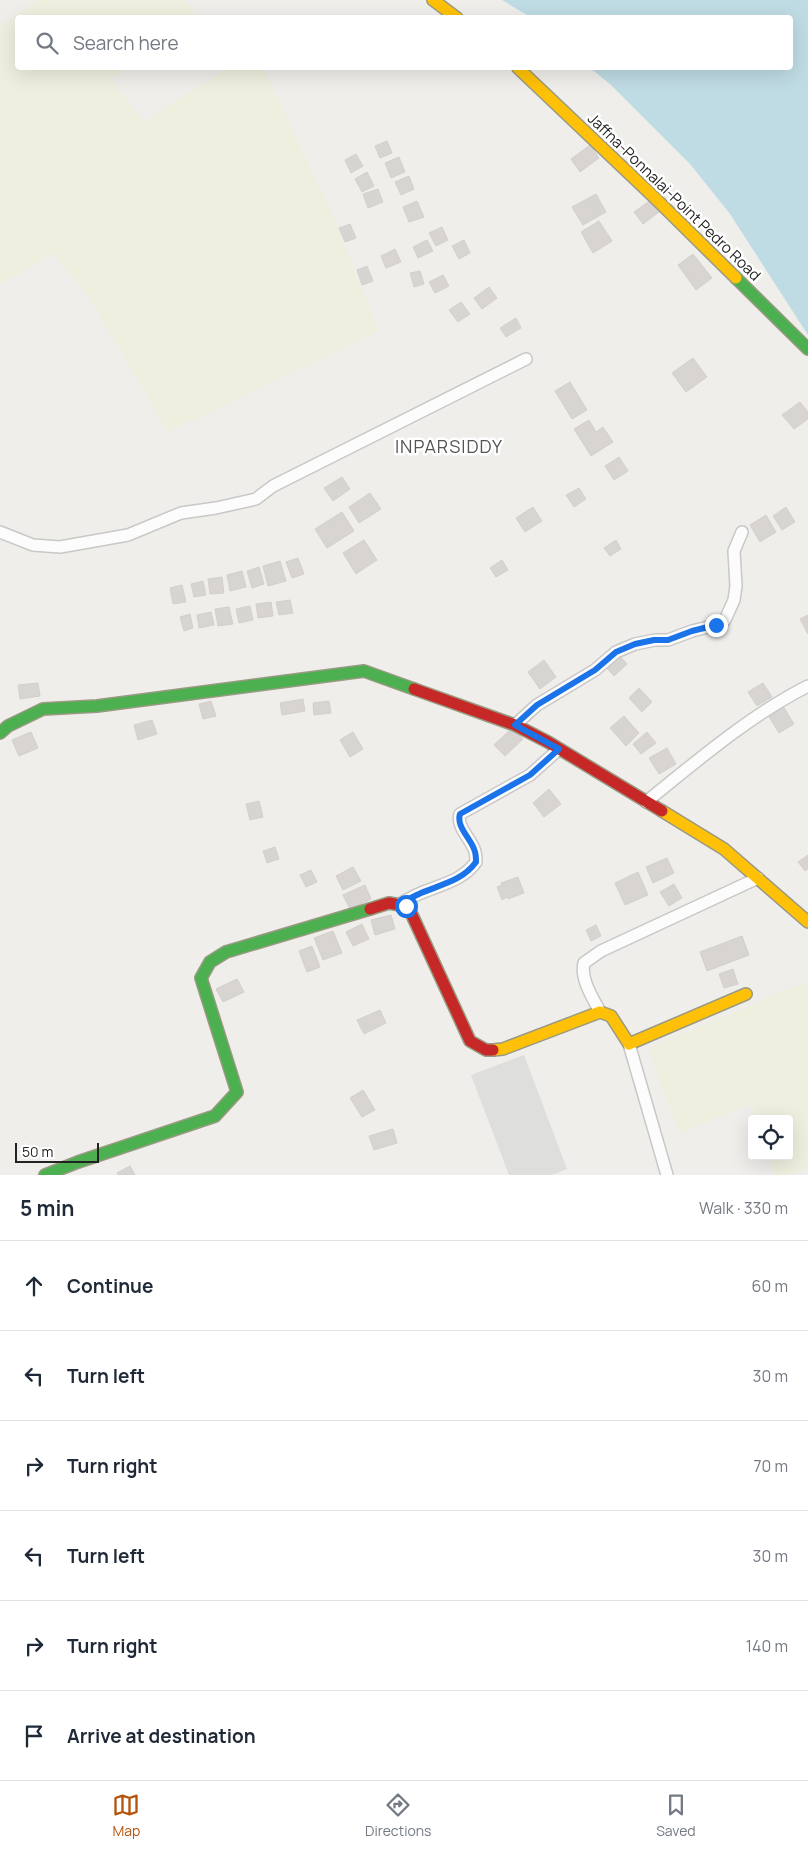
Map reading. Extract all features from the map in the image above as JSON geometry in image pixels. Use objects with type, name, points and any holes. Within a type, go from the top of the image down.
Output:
[{"type":"street","points":[[433,0],[453,15]]},
{"type":"street","name":"Jaffna-Ponnalai-Point Pedro Road","points":[[520,70],[656,198],[808,349]]},
{"type":"street","points":[[0,532],[33,545],[60,548],[128,535],[181,513],[216,508],[256,499],[273,486],[526,359]]},
{"type":"street","points":[[515,725],[537,705],[595,670],[616,652],[635,644],[654,640],[668,640],[716,625],[725,620],[734,600],[736,586],[734,551],[742,532]]},
{"type":"street","points":[[0,733],[8,726],[43,709],[97,706],[232,686],[364,671],[515,725],[559,749],[724,849],[808,922]]},
{"type":"street","points":[[646,802],[702,756],[781,700],[808,686]]},
{"type":"street","points":[[399,904],[422,892],[445,885],[469,871],[476,862],[475,850],[460,824],[458,818],[460,814],[530,775],[559,749]]},
{"type":"street","points":[[600,1012],[582,970],[584,963],[601,951],[758,878]]},
{"type":"street","points":[[45,1175],[215,1116],[237,1092],[202,978],[210,962],[226,952],[389,903],[406,906],[412,915],[470,1041],[486,1050],[503,1049],[600,1012],[611,1016],[629,1044],[667,1175]]},
{"type":"street","points":[[629,1044],[746,994]]},
{"type":"shaded area","points":[[524,1055],[567,1169],[552,1175],[509,1175],[471,1075]]},
{"type":"green space","points":[[37,0],[185,0],[195,12],[191,15],[17,15]]},
{"type":"green space","points":[[15,16],[15,70],[123,70],[111,79],[144,122],[224,70],[264,70],[330,209],[379,331],[168,432],[90,299],[53,253],[0,285],[0,22],[3,25]]},
{"type":"green space","points":[[808,981],[808,1168],[786,1175],[774,1175],[769,1160],[793,1160],[793,1115],[755,1115],[751,1104],[679,1133],[648,1048]]},
{"type":"water","points":[[502,0],[808,0],[808,335],[730,214],[690,164],[610,84],[592,70],[793,70],[793,15],[527,15]]},
{"type":"building","points":[[387,141],[392,153],[380,158],[375,146]]},
{"type":"building","points":[[590,145],[599,158],[580,172],[571,159]]},
{"type":"building","points":[[356,154],[363,166],[351,173],[345,160]]},
{"type":"building","points":[[399,157],[405,172],[391,178],[385,163]]},
{"type":"building","points":[[367,172],[374,186],[362,192],[355,179]]},
{"type":"building","points":[[409,176],[414,189],[401,195],[395,182]]},
{"type":"building","points":[[378,189],[383,202],[368,208],[363,194]]},
{"type":"building","points":[[596,194],[606,212],[583,225],[572,207]]},
{"type":"building","points":[[651,200],[660,211],[643,224],[634,212]]},
{"type":"building","points":[[417,201],[424,217],[409,222],[403,207]]},
{"type":"building","points":[[599,221],[612,241],[593,253],[581,232]]},
{"type":"building","points":[[350,224],[356,238],[345,242],[339,228]]},
{"type":"building","points":[[442,227],[448,240],[436,246],[429,233]]},
{"type":"building","points":[[427,240],[433,251],[418,258],[413,247]]},
{"type":"building","points":[[464,240],[470,253],[459,259],[452,246]]},
{"type":"building","points":[[395,249],[401,262],[386,268],[381,256]]},
{"type":"building","points":[[693,254],[712,278],[696,290],[678,265]]},
{"type":"building","points":[[367,266],[373,281],[362,285],[357,270]]},
{"type":"building","points":[[420,271],[424,284],[414,287],[410,273]]},
{"type":"building","points":[[443,275],[449,286],[435,293],[429,282]]},
{"type":"building","points":[[489,287],[497,298],[482,309],[474,298]]},
{"type":"building","points":[[461,302],[470,314],[458,322],[449,310]]},
{"type":"building","points":[[516,318],[521,328],[506,337],[500,328]]},
{"type":"building","points":[[693,358],[707,377],[686,392],[672,373]]},
{"type":"building","points":[[570,382],[587,410],[572,419],[555,391]]},
{"type":"building","points":[[800,402],[808,412],[808,419],[794,429],[782,415]]},
{"type":"building","points":[[589,420],[596,432],[603,427],[613,442],[591,456],[574,429]]},
{"type":"building","points":[[619,457],[628,471],[614,480],[605,466]]},
{"type":"building","points":[[342,477],[350,489],[333,501],[324,488]]},
{"type":"building","points":[[579,488],[586,499],[574,507],[566,495]]},
{"type":"building","points":[[370,493],[381,509],[359,523],[349,507]]},
{"type":"building","points":[[533,507],[542,521],[525,532],[516,518]]},
{"type":"building","points":[[786,507],[795,522],[782,530],[773,516]]},
{"type":"building","points":[[342,512],[354,531],[327,548],[315,529]]},
{"type":"building","points":[[766,515],[776,532],[760,542],[750,525]]},
{"type":"building","points":[[364,540],[377,560],[356,574],[343,553]]},
{"type":"building","points":[[616,540],[621,549],[610,556],[604,548]]},
{"type":"building","points":[[298,558],[304,574],[292,578],[286,562]]},
{"type":"building","points":[[502,560],[508,570],[496,577],[490,568]]},
{"type":"building","points":[[280,561],[286,581],[268,586],[263,566]]},
{"type":"building","points":[[259,567],[264,584],[252,588],[247,571]]},
{"type":"building","points":[[242,571],[246,587],[230,591],[227,575]]},
{"type":"building","points":[[222,577],[224,593],[210,594],[208,579]]},
{"type":"building","points":[[203,581],[206,595],[194,597],[191,584]]},
{"type":"building","points":[[182,585],[186,602],[173,604],[170,588]]},
{"type":"building","points":[[290,600],[293,613],[279,615],[276,602]]},
{"type":"building","points":[[271,602],[273,616],[258,618],[256,604]]},
{"type":"building","points":[[250,606],[253,620],[239,623],[236,609]]},
{"type":"building","points":[[229,607],[233,624],[218,626],[215,609]]},
{"type":"building","points":[[211,612],[214,625],[199,628],[197,615]]},
{"type":"building","points":[[190,614],[193,628],[184,631],[180,617]]},
{"type":"building","points":[[808,615],[808,634],[800,619]]},
{"type":"building","points":[[618,654],[627,664],[614,676],[605,666]]},
{"type":"building","points":[[544,660],[556,677],[540,689],[528,672]]},
{"type":"building","points":[[38,683],[40,696],[20,699],[18,685]]},
{"type":"building","points":[[763,683],[772,697],[757,706],[748,692]]},
{"type":"building","points":[[639,688],[652,702],[642,712],[629,698]]},
{"type":"building","points":[[303,699],[305,711],[282,715],[280,703]]},
{"type":"building","points":[[211,701],[216,716],[203,719],[199,704]]},
{"type":"building","points":[[329,701],[331,713],[314,715],[313,703]]},
{"type":"building","points":[[783,706],[794,724],[779,733],[768,715]]},
{"type":"building","points":[[624,716],[639,733],[626,746],[610,728]]},
{"type":"building","points":[[152,720],[157,734],[138,740],[134,725]]},
{"type":"building","points":[[512,728],[523,739],[505,756],[494,745]]},
{"type":"building","points":[[31,732],[38,748],[19,756],[12,740]]},
{"type":"building","points":[[353,732],[363,749],[350,757],[340,740]]},
{"type":"building","points":[[647,732],[656,743],[641,754],[633,744]]},
{"type":"building","points":[[667,748],[676,764],[659,774],[649,758]]},
{"type":"building","points":[[549,789],[561,804],[544,817],[533,803]]},
{"type":"building","points":[[259,801],[263,817],[250,820],[246,804]]},
{"type":"building","points":[[275,847],[279,859],[267,863],[263,851]]},
{"type":"building","points":[[808,855],[808,869],[805,871],[798,862]]},
{"type":"building","points":[[667,858],[674,873],[653,883],[646,867]]},
{"type":"building","points":[[353,867],[361,881],[343,890],[336,876]]},
{"type":"building","points":[[311,870],[317,882],[306,887],[300,875]]},
{"type":"building","points":[[638,872],[648,895],[625,905],[615,883]]},
{"type":"building","points":[[518,877],[524,893],[502,900],[497,887],[502,885],[501,883]]},
{"type":"building","points":[[674,884],[682,898],[669,906],[660,892]]},
{"type":"building","points":[[365,885],[371,899],[350,909],[343,895]]},
{"type":"building","points":[[391,915],[395,929],[375,935],[371,920]]},
{"type":"building","points":[[362,924],[369,939],[353,946],[346,932]]},
{"type":"building","points":[[596,925],[601,936],[591,941],[586,930]]},
{"type":"building","points":[[333,931],[342,953],[323,960],[314,938]]},
{"type":"building","points":[[742,936],[749,955],[707,971],[700,952]]},
{"type":"building","points":[[312,946],[320,967],[307,972],[299,951]]},
{"type":"building","points":[[733,969],[738,984],[724,988],[719,974]]},
{"type":"building","points":[[237,979],[244,992],[223,1002],[216,989]]},
{"type":"building","points":[[380,1010],[386,1023],[364,1034],[357,1020]]},
{"type":"building","points":[[363,1090],[375,1110],[362,1117],[350,1098]]},
{"type":"building","points":[[393,1129],[397,1143],[374,1150],[369,1136]]},
{"type":"building","points":[[130,1166],[135,1175],[118,1175],[117,1173]]},
{"type":"traffic: fast","points":[[736,278],[808,349]]},
{"type":"traffic: fast","points":[[0,733],[8,726],[43,709],[97,706],[364,671],[414,689]]},
{"type":"traffic: fast","points":[[45,1175],[215,1116],[237,1092],[201,978],[210,962],[226,952],[370,909]]},
{"type":"traffic: slow","points":[[433,0],[453,15]]},
{"type":"traffic: slow","points":[[520,70],[736,278]]},
{"type":"traffic: slow","points":[[662,811],[724,849],[808,922]]},
{"type":"traffic: slow","points":[[493,1050],[503,1049],[600,1012],[611,1016],[629,1044],[746,994]]},
{"type":"traffic: jam","points":[[414,689],[515,725],[548,742],[662,811]]},
{"type":"traffic: jam","points":[[370,909],[389,903],[406,906],[412,915],[470,1041],[486,1050],[493,1050]]},
{"type":"district","name":"INPARSIDDY","points":[[449,447]]},
{"type":"route","points":[[406,906],[399,904],[422,892],[445,885],[469,871],[476,862],[475,850],[460,824],[458,818],[460,814],[530,775],[559,749],[515,725],[537,705],[595,670],[616,652],[635,644],[654,640],[668,640],[716,625]]}]
